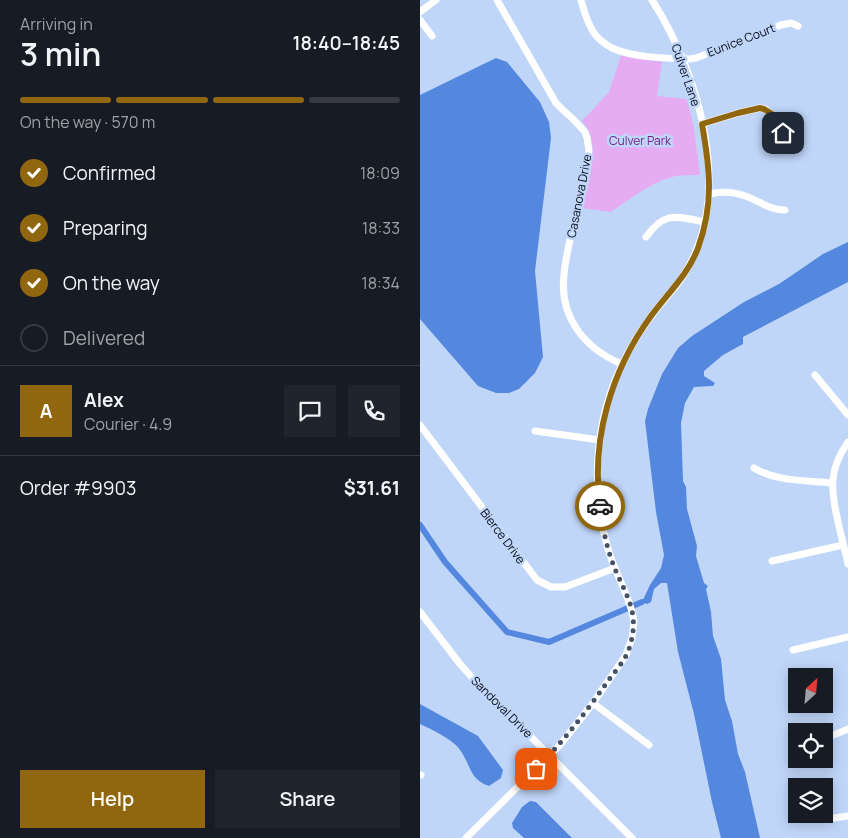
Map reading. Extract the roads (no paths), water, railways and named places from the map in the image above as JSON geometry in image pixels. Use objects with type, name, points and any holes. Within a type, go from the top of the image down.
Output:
[{"type":"street","points":[[420,12],[436,0]]},
{"type":"street","name":"Casanova Drive","points":[[497,0],[556,103],[581,127],[587,138],[588,151],[564,275],[564,297],[570,316],[581,336],[606,357],[622,364]]},
{"type":"street","name":"Eunice Court","points":[[581,0],[593,32],[612,48],[633,54],[683,59],[696,58],[786,23],[798,26]]},
{"type":"street","name":"Culver Lane","points":[[466,838],[560,745],[593,703],[626,655],[632,638],[634,621],[630,603],[615,568],[605,536],[599,501],[598,461],[600,440],[609,398],[622,364],[640,332],[683,276],[697,250],[705,222],[709,194],[707,156],[702,124],[692,85],[683,59],[655,1]]},
{"type":"street","points":[[420,20],[432,36]]},
{"type":"street","points":[[702,124],[760,108],[772,114],[783,133]]},
{"type":"street","points":[[709,194],[724,192],[740,194],[775,210],[785,210]]},
{"type":"street","points":[[646,237],[661,220],[673,217],[705,222]]},
{"type":"street","points":[[815,375],[848,415]]},
{"type":"street","name":"Bierce Drive","points":[[420,425],[537,580],[551,587],[565,587],[615,568]]},
{"type":"street","points":[[535,431],[600,440]]},
{"type":"street","points":[[848,442],[835,466],[832,483],[833,499],[848,564]]},
{"type":"street","points":[[754,468],[769,476],[778,478],[832,483]]},
{"type":"street","points":[[772,561],[843,545]]},
{"type":"street","name":"Sandoval Drive","points":[[421,617],[477,683],[632,838]]},
{"type":"street","points":[[793,650],[848,637]]},
{"type":"street","points":[[593,703],[650,745]]},
{"type":"street","points":[[833,735],[848,729]]},
{"type":"street","points":[[834,818],[848,816]]},
{"type":"water","points":[[496,58],[507,62],[540,102],[549,122],[551,138],[535,271],[543,357],[535,373],[519,389],[509,393],[496,393],[478,386],[420,319],[420,95]]},
{"type":"water","points":[[848,242],[848,282],[743,337],[743,344],[723,355],[704,371],[704,376],[715,383],[713,386],[694,387],[685,403],[681,423],[683,481],[686,487],[687,509],[697,546],[696,556],[704,583],[708,586],[706,589],[711,612],[713,636],[721,659],[725,700],[732,721],[738,754],[745,772],[760,838],[721,838],[694,714],[678,652],[667,583],[661,583],[654,589],[651,602],[647,604],[642,602],[661,568],[664,555],[656,512],[645,421],[662,374],[678,348],[692,336],[744,302],[779,284],[823,254]]},
{"type":"water","points":[[420,704],[478,736],[503,770],[501,778],[489,786],[478,780],[453,742],[420,724]]},
{"type":"water","points":[[530,801],[536,802],[572,838],[524,838],[513,828],[512,823],[522,807]]},
{"type":"waterway","points":[[420,525],[445,562],[507,632],[549,642],[642,602]]},
{"type":"park label","name":"Culver Park","points":[[640,140]]}]
